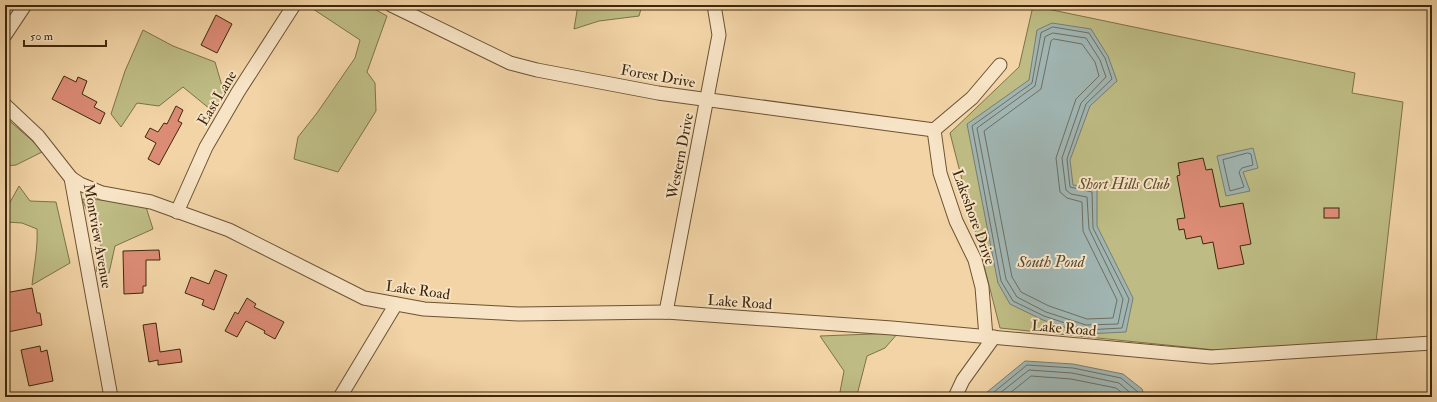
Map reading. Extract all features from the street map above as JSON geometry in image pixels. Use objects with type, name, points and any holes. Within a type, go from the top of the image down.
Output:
[{"type":"street","points":[[5,35],[25,5]]},
{"type":"street","name":"East Lane","points":[[177,212],[206,147],[238,92],[294,5]]},
{"type":"street","name":"Forest Drive","points":[[390,5],[510,63],[537,70],[658,93],[934,130]]},
{"type":"street","name":"Western Drive","points":[[666,312],[718,35],[714,5]]},
{"type":"street","points":[[934,130],[972,98],[1000,65]]},
{"type":"street","name":"Montview Avenue","points":[[5,105],[38,136],[71,178],[112,397]]},
{"type":"street","name":"Lakeshore Drive","points":[[934,130],[940,173],[956,221],[975,260],[982,287],[990,337]]},
{"type":"street","name":"Lake Road","points":[[71,178],[80,184],[102,193],[151,202],[229,230],[364,298],[424,309],[519,314],[666,312],[990,337],[1212,357],[1432,344]]},
{"type":"street","points":[[340,397],[396,304]]},
{"type":"street","points":[[955,397],[990,337]]},
{"type":"green space","points":[[307,5],[367,5],[387,16],[367,72],[375,83],[376,111],[338,172],[294,159],[298,137],[317,113],[355,58],[360,40]]},
{"type":"green space","points":[[578,5],[642,5],[639,16],[599,21],[574,29]]},
{"type":"green space","name":"Short Hills Club","points":[[1033,6],[1355,73],[1352,93],[1403,102],[1376,342],[1215,350],[1000,328],[950,133],[1019,67]]},
{"type":"green space","points":[[143,30],[173,46],[215,62],[225,96],[210,109],[183,87],[159,106],[137,103],[121,127],[111,114],[125,71]]},
{"type":"green space","points":[[5,117],[44,151],[16,165],[5,166]]},
{"type":"green space","points":[[19,186],[30,201],[56,202],[70,263],[32,285],[37,229],[22,223],[6,222],[8,206]]},
{"type":"green space","points":[[82,199],[104,200],[146,207],[153,229],[115,246],[109,273],[96,271],[101,244]]},
{"type":"green space","points":[[898,333],[885,348],[867,356],[857,395],[864,397],[839,397],[844,371],[820,336]]},
{"type":"water","name":"South Pond","points":[[1052,23],[1091,29],[1108,56],[1117,81],[1090,106],[1070,160],[1073,185],[1097,188],[1097,226],[1133,298],[1126,332],[1085,334],[1043,320],[1010,304],[998,283],[967,124],[1029,80],[1037,30]]},
{"type":"water","points":[[1253,148],[1258,168],[1243,172],[1250,191],[1226,196],[1217,156]]},
{"type":"water","points":[[1025,361],[1073,364],[1123,374],[1142,389],[1145,397],[981,397]]},
{"type":"building","points":[[216,15],[232,24],[217,53],[201,45]]},
{"type":"building","points":[[64,76],[76,82],[78,77],[87,81],[82,94],[97,102],[94,107],[105,113],[100,124],[52,99]]},
{"type":"building","points":[[176,106],[183,110],[178,121],[182,123],[159,165],[148,159],[156,143],[145,137],[150,128],[158,132],[164,123],[167,124]]},
{"type":"building","points":[[1203,158],[1206,170],[1212,169],[1220,207],[1243,203],[1251,244],[1240,246],[1244,264],[1218,269],[1213,242],[1203,244],[1201,236],[1186,239],[1184,229],[1179,230],[1177,219],[1185,218],[1177,176],[1180,175],[1178,163]]},
{"type":"building","points":[[1324,208],[1339,208],[1339,218],[1324,218]]},
{"type":"building","points":[[159,250],[160,260],[146,260],[146,286],[143,286],[143,293],[124,294],[123,251]]},
{"type":"building","points":[[215,270],[227,275],[214,310],[202,305],[204,300],[185,293],[191,277],[209,284]]},
{"type":"building","points":[[32,288],[37,313],[40,313],[42,325],[8,332],[5,317],[5,293]]},
{"type":"building","points":[[247,298],[256,304],[254,307],[284,322],[275,339],[264,333],[265,331],[246,321],[237,337],[225,331],[235,312],[238,314]]},
{"type":"building","points":[[156,323],[160,352],[180,349],[182,362],[158,365],[158,360],[149,362],[143,325]]},
{"type":"building","points":[[40,346],[41,352],[47,350],[53,381],[29,386],[21,350]]}]
